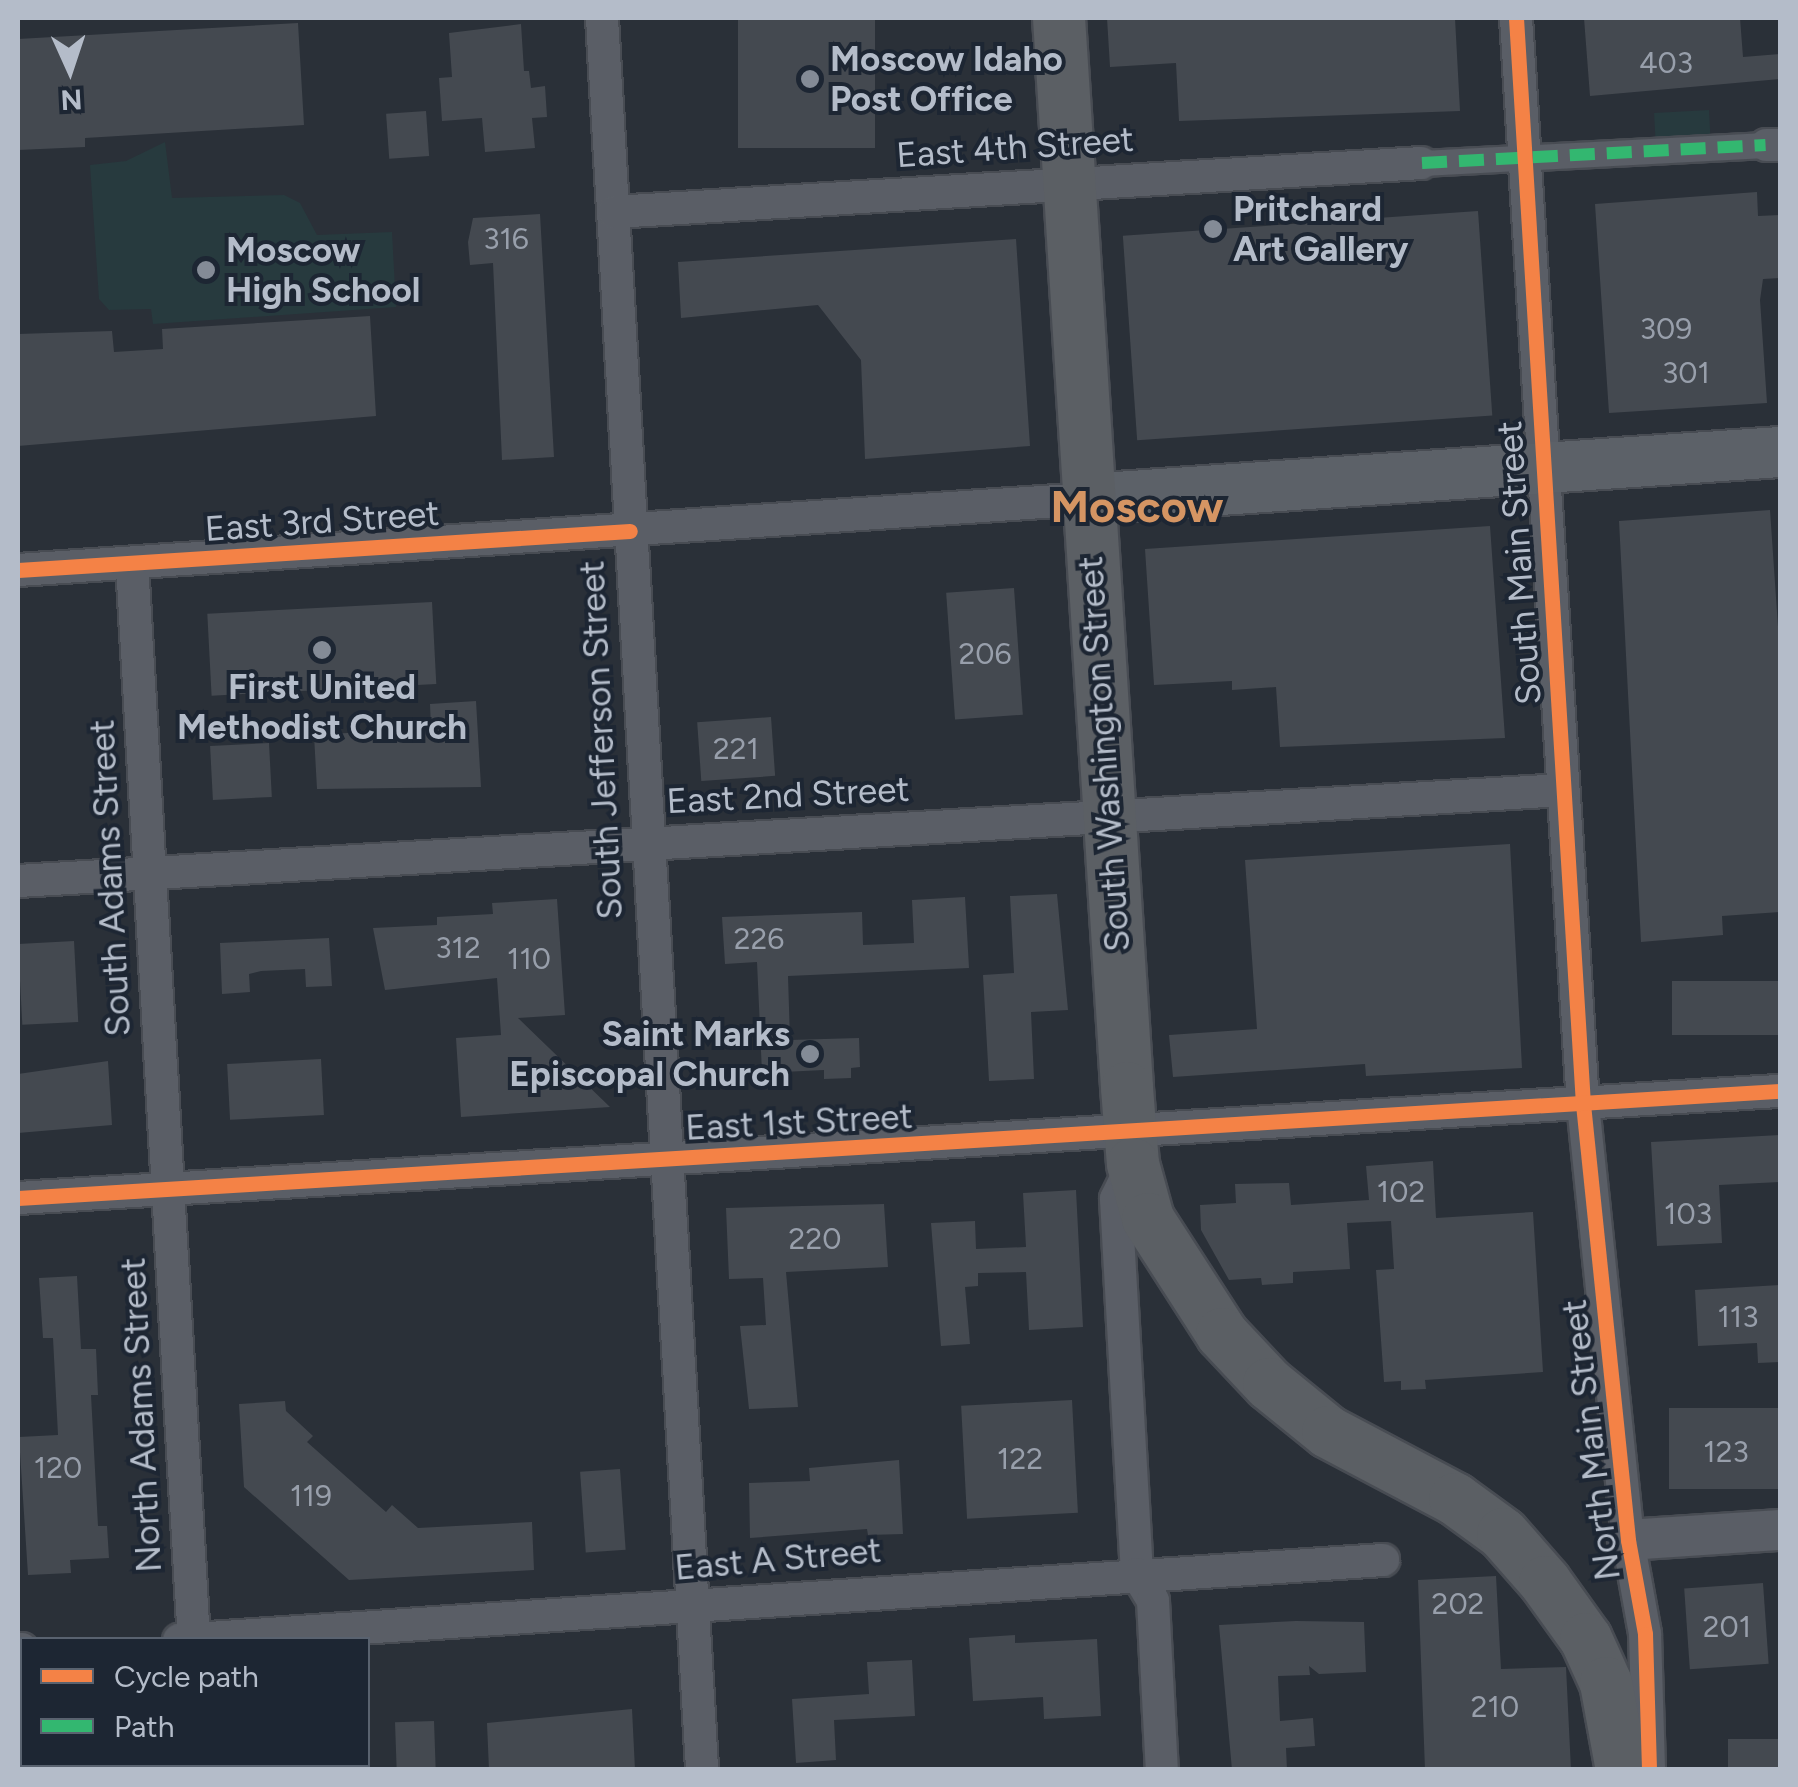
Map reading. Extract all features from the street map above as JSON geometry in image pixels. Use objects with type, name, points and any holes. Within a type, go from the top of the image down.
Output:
[{"type":"highway","name":"South Washington Street","points":[[1060,18],[1087,499],[1131,1147],[1148,1219],[1222,1334],[1269,1384],[1328,1432],[1454,1499],[1503,1534]]},
{"type":"highway","name":"North Main Street","points":[[1503,1534],[1586,1638],[1606,1683],[1622,1770]]},
{"type":"main road","name":"East 3rd Street","points":[[1087,499],[1780,452]]},
{"type":"street","name":"South Jefferson Street","points":[[602,18],[646,843],[702,1770]]},
{"type":"street","name":"South Main Street","points":[[1516,18],[1584,1104]]},
{"type":"street","points":[[1422,164],[1773,145]]},
{"type":"street","name":"East 4th Street","points":[[614,212],[1422,164]]},
{"type":"street","name":"East 3rd Street","points":[[18,570],[1087,499]]},
{"type":"street","name":"South Adams Street","points":[[132,564],[148,873],[171,1187]]},
{"type":"street","name":"East 2nd Street","points":[[18,881],[1563,790]]},
{"type":"street","name":"East 1st Street","points":[[18,1198],[665,1160],[1131,1147],[1584,1104],[1780,1092]]},
{"type":"street","name":"North Main Street","points":[[1584,1104],[1628,1540],[1645,1634],[1649,1770]]},
{"type":"street","points":[[1131,1147],[1116,1199],[1137,1574],[1153,1602],[1162,1770]]},
{"type":"street","name":"North Adams Street","points":[[171,1187],[194,1637]]},
{"type":"street","points":[[1628,1540],[1780,1530]]},
{"type":"street","name":"East A Street","points":[[224,1637],[1384,1560]]},
{"type":"green space","points":[[1709,110],[1711,149],[1656,152],[1654,113]]},
{"type":"green space","points":[[165,142],[172,198],[284,195],[300,203],[317,235],[392,232],[396,307],[153,324],[151,309],[109,310],[99,299],[90,165],[126,161]]},
{"type":"building","name":"Moscow Idaho Post Office","points":[[738,18],[875,18],[875,148],[738,148]]},
{"type":"building","points":[[1107,18],[1455,18],[1460,111],[1179,121],[1176,63],[1110,67]]},
{"type":"building","points":[[1584,18],[1740,18],[1743,57],[1780,54],[1780,79],[1590,96]]},
{"type":"building","points":[[298,23],[304,125],[85,138],[85,147],[18,150],[18,39]]},
{"type":"building","points":[[521,24],[524,71],[529,71],[531,88],[545,86],[547,117],[532,118],[535,148],[485,152],[482,118],[442,121],[439,78],[452,77],[449,33]]},
{"type":"building","points":[[426,111],[429,156],[389,159],[386,114]]},
{"type":"building","points":[[1757,192],[1758,216],[1780,215],[1780,278],[1763,279],[1760,300],[1767,403],[1609,413],[1595,204]]},
{"type":"building","points":[[1478,211],[1492,416],[1137,440],[1123,236]]},
{"type":"building","points":[[540,214],[554,457],[502,460],[493,263],[470,265],[468,242],[473,218]]},
{"type":"building","points":[[1016,239],[1030,446],[865,459],[861,360],[818,305],[681,318],[678,262]]},
{"type":"building","points":[[370,316],[376,416],[18,446],[18,334],[112,331],[114,352],[163,349],[162,329]]},
{"type":"building","points":[[1770,510],[1780,656],[1780,912],[1722,916],[1723,935],[1641,942],[1619,521]]},
{"type":"building","points":[[1490,526],[1505,738],[1280,747],[1276,687],[1232,690],[1232,681],[1154,685],[1145,549]]},
{"type":"building","points":[[1014,588],[1023,715],[955,719],[946,593]]},
{"type":"building","name":"First United Methodist Church","points":[[432,602],[436,684],[212,696],[207,614]]},
{"type":"building","points":[[476,701],[481,787],[317,789],[314,735],[431,728],[430,704]]},
{"type":"building","points":[[771,717],[775,776],[701,781],[697,722]]},
{"type":"building","points":[[269,743],[272,797],[213,800],[210,746]]},
{"type":"building","points":[[1510,844],[1522,1068],[1366,1076],[1365,1064],[1173,1077],[1169,1035],[1257,1029],[1245,860]]},
{"type":"building","points":[[1057,894],[1068,1010],[1031,1012],[1034,1079],[989,1081],[983,975],[1014,973],[1010,896]]},
{"type":"building","points":[[965,897],[969,968],[788,976],[790,1040],[859,1038],[860,1067],[851,1068],[851,1078],[824,1079],[824,1070],[762,1073],[757,962],[725,964],[722,917],[862,912],[863,945],[914,943],[912,900]]},
{"type":"building","points":[[557,899],[565,1015],[518,1018],[610,1107],[461,1117],[456,1038],[501,1035],[497,978],[385,990],[373,928],[437,925],[437,917],[493,914],[492,903]]},
{"type":"building","points":[[329,938],[332,986],[306,987],[305,969],[261,971],[249,974],[250,992],[222,994],[220,943]]},
{"type":"building","points":[[74,941],[78,1022],[22,1025],[18,944]]},
{"type":"building","points":[[1672,981],[1780,981],[1780,1035],[1672,1035]]},
{"type":"building","points":[[321,1059],[324,1115],[230,1120],[227,1064]]},
{"type":"building","points":[[108,1061],[112,1125],[18,1133],[18,1074]]},
{"type":"building","points":[[1780,1135],[1780,1182],[1719,1185],[1722,1243],[1657,1246],[1651,1142]]},
{"type":"building","points":[[1433,1161],[1436,1218],[1533,1212],[1543,1372],[1425,1380],[1426,1389],[1401,1390],[1401,1381],[1384,1382],[1376,1270],[1394,1269],[1391,1221],[1347,1223],[1350,1269],[1293,1272],[1293,1283],[1262,1285],[1261,1278],[1229,1280],[1201,1230],[1200,1205],[1236,1203],[1235,1184],[1289,1183],[1291,1205],[1369,1200],[1366,1166]]},
{"type":"building","points":[[1076,1190],[1083,1327],[1029,1330],[1026,1272],[978,1273],[978,1286],[965,1287],[970,1344],[941,1346],[931,1223],[975,1221],[976,1249],[1026,1247],[1023,1193]]},
{"type":"building","points":[[884,1204],[888,1267],[786,1272],[798,1407],[749,1409],[740,1326],[766,1325],[763,1278],[729,1279],[726,1208]]},
{"type":"building","points":[[77,1276],[81,1349],[96,1349],[98,1395],[91,1395],[98,1526],[107,1526],[109,1558],[70,1560],[71,1573],[28,1575],[19,1437],[58,1435],[53,1338],[43,1338],[39,1278]]},
{"type":"building","points":[[1780,1285],[1780,1362],[1758,1363],[1757,1343],[1698,1346],[1695,1290]]},
{"type":"building","points":[[1072,1400],[1078,1513],[967,1519],[961,1406]]},
{"type":"building","points":[[285,1401],[286,1411],[313,1436],[307,1442],[386,1512],[392,1505],[418,1528],[532,1522],[534,1570],[349,1580],[244,1487],[239,1404]]},
{"type":"building","points":[[1669,1408],[1780,1408],[1780,1489],[1669,1489]]},
{"type":"building","points":[[899,1460],[903,1534],[868,1535],[867,1529],[750,1538],[749,1483],[810,1481],[809,1468]]},
{"type":"building","points":[[620,1469],[626,1550],[586,1553],[580,1472]]},
{"type":"building","points":[[1496,1576],[1501,1669],[1566,1667],[1571,1770],[1425,1770],[1418,1580]]},
{"type":"building","points":[[1763,1583],[1769,1664],[1690,1669],[1684,1589]]},
{"type":"building","points":[[1364,1622],[1366,1672],[1319,1674],[1309,1666],[1310,1675],[1278,1676],[1280,1721],[1313,1718],[1315,1746],[1286,1748],[1287,1770],[1232,1770],[1219,1625]]},
{"type":"building","points":[[1015,1635],[1015,1643],[1097,1639],[1101,1716],[1044,1719],[1043,1697],[973,1701],[969,1638]]},
{"type":"building","points":[[912,1660],[915,1716],[834,1720],[836,1760],[796,1763],[792,1699],[869,1694],[867,1662]]},
{"type":"building","points":[[632,1709],[635,1770],[489,1770],[487,1723]]},
{"type":"building","points":[[434,1721],[436,1770],[397,1770],[395,1722]]},
{"type":"building","points":[[1728,1739],[1780,1739],[1780,1770],[1728,1770]]},
{"type":"marked path","points":[[1422,163],[1766,145]]},
{"type":"cycle path","points":[[1516,18],[1583,1104],[1628,1540],[1645,1634],[1649,1770]]},
{"type":"cycle path","points":[[18,570],[630,531]]},
{"type":"cycle path","points":[[18,1198],[1780,1091]]},
{"type":"place","name":"Moscow Idaho Post Office","points":[[810,79]]},
{"type":"place","name":"Pritchard Art Gallery","points":[[1213,229]]},
{"type":"place","name":"Moscow High School","points":[[206,270]]},
{"type":"place","name":"First United Methodist Church","points":[[322,650]]},
{"type":"place","name":"Saint Marks Episcopal Church","points":[[810,1054]]},
{"type":"district","name":"Moscow","points":[[1137,507]]}]
